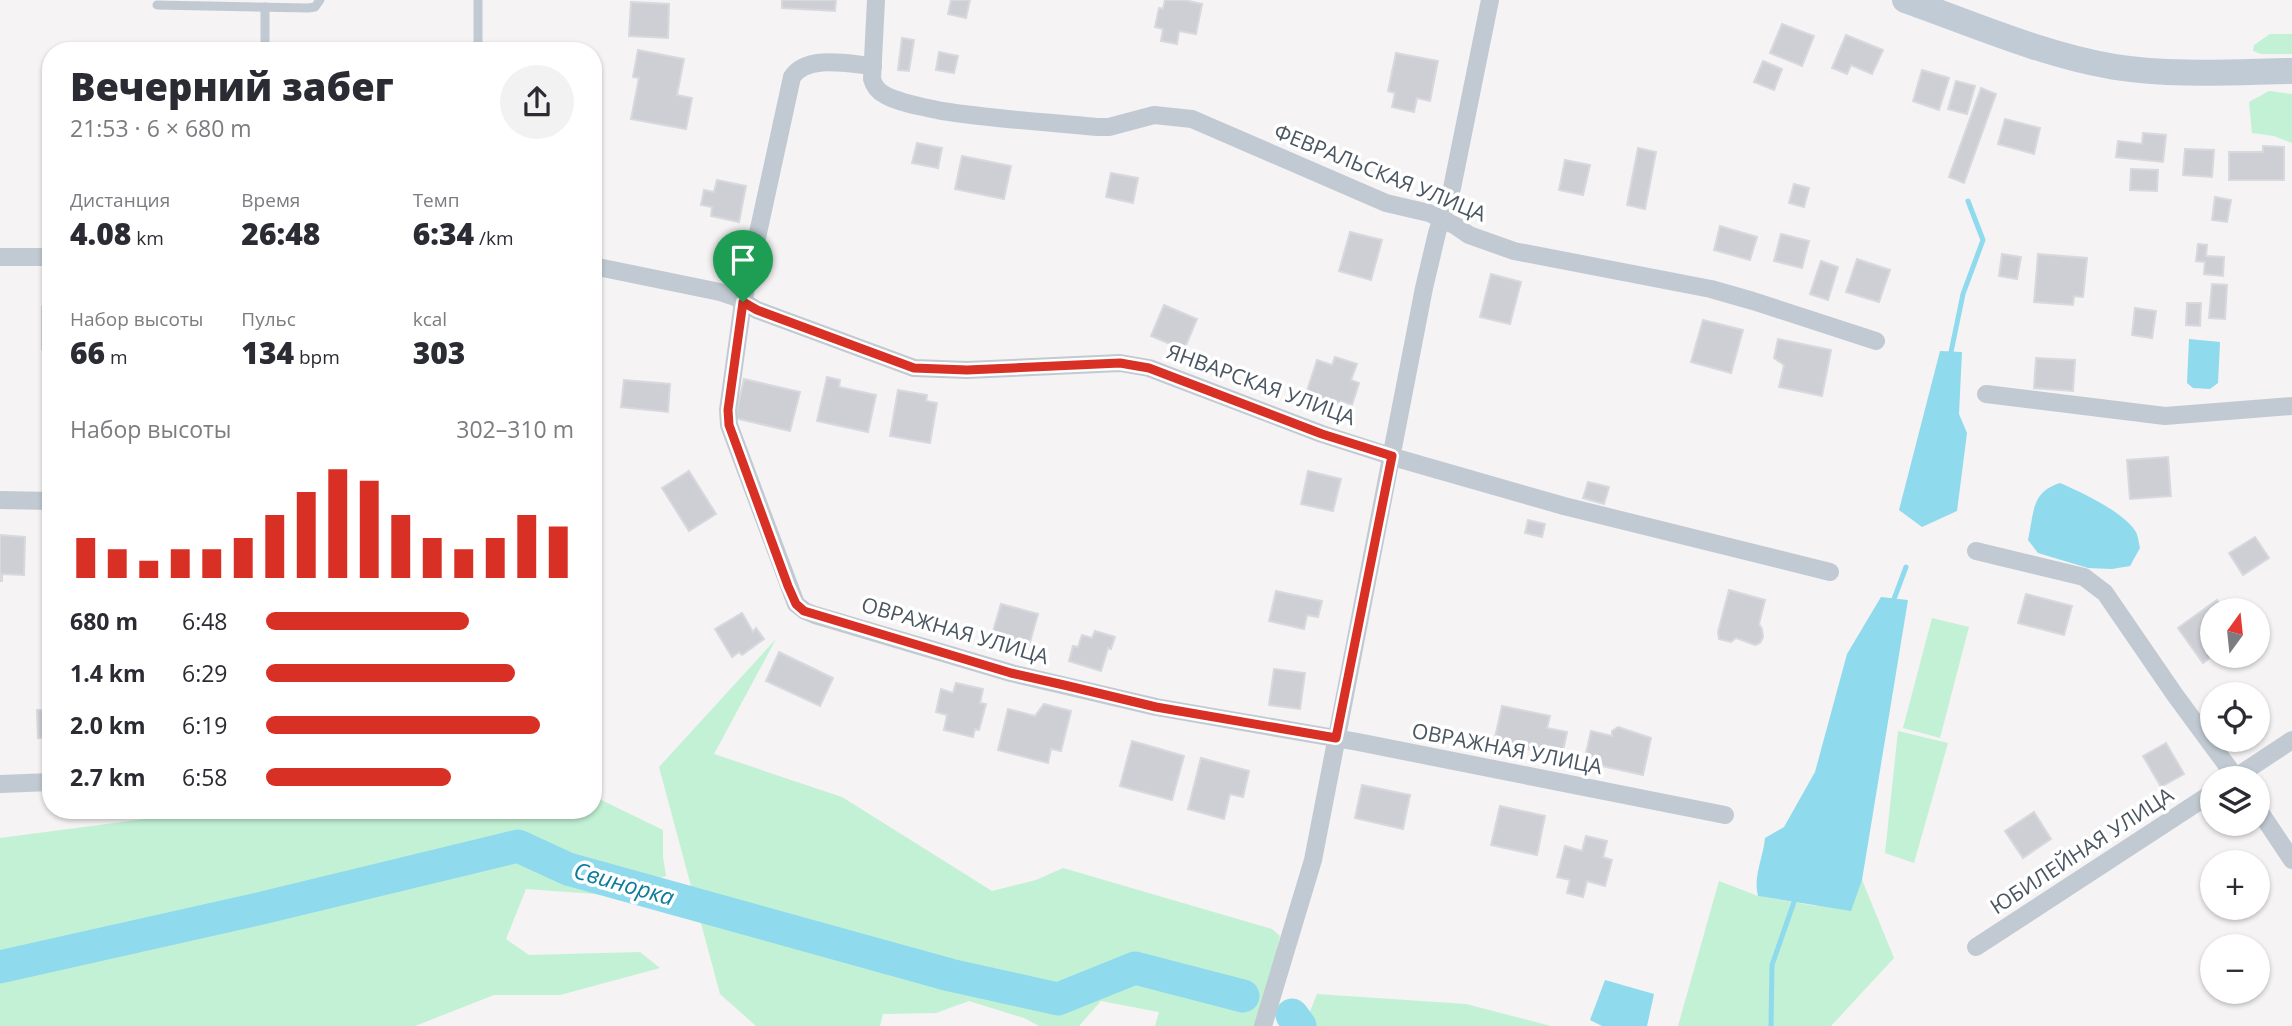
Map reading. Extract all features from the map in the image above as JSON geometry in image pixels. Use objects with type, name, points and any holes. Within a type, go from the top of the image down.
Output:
[{"type":"main road","points":[[1905,0],[2026,43],[2115,67],[2190,72],[2292,71]]},
{"type":"street","points":[[872,73],[876,0]]},
{"type":"street","points":[[1263,1026],[1309,878],[1424,288],[1437,233],[1452,188],[1490,0]]},
{"type":"street","name":"ОВРАЖНАЯ УЛИЦА","points":[[872,73],[820,63],[802,66],[792,77],[743,302],[728,410],[729,425],[788,586],[796,604],[804,611],[1038,679],[1156,707],[1336,738],[1725,815]]},
{"type":"street","name":"ФЕВРАЛЬСКАЯ УЛИЦА","points":[[872,73],[874,85],[882,94],[925,108],[973,116],[1108,127],[1154,115],[1192,119],[1386,203],[1443,219],[1469,235],[1514,251],[1711,289],[1876,341]]},
{"type":"street","points":[[0,257],[42,257]]},
{"type":"street","name":"ЯНВАРСКАЯ УЛИЦА","points":[[602,268],[720,292],[757,310],[914,368],[967,370],[1120,363],[1149,368],[1322,434],[1392,456],[1564,506],[1830,572]]},
{"type":"street","points":[[1986,394],[2165,416],[2292,406]]},
{"type":"street","points":[[0,500],[42,501]]},
{"type":"street","points":[[1976,551],[2092,581],[2105,593],[2227,766]]},
{"type":"street","points":[[2254,766],[2292,740]]},
{"type":"street","points":[[0,784],[42,782]]},
{"type":"street","name":"ЮБИЛЕЙНАЯ УЛИЦА","points":[[1976,947],[2200,801]]},
{"type":"street","points":[[2270,827],[2292,860]]},
{"type":"lane","points":[[158,5],[315,8],[320,0]]},
{"type":"lane","points":[[478,0],[478,42]]},
{"type":"lane","points":[[265,7],[265,42]]},
{"type":"green space","points":[[2270,34],[2292,34],[2292,54],[2261,54],[2253,51],[2254,45]]},
{"type":"green space","points":[[2269,91],[2292,94],[2292,143],[2274,136],[2252,133],[2249,102]]},
{"type":"green space","points":[[1932,618],[1969,627],[1940,738],[1903,728]]},
{"type":"green space","points":[[776,639],[714,754],[842,797],[992,891],[1036,880],[1063,868],[1272,929],[1280,936],[1259,1026],[1155,1026],[1159,1012],[1101,1001],[1079,1026],[1039,1026],[1024,1018],[969,1001],[936,1013],[883,1014],[880,1026],[756,1026],[720,994],[659,767]]},
{"type":"green space","points":[[1898,731],[1948,743],[1914,863],[1885,853]]},
{"type":"green space","points":[[602,800],[663,830],[666,876],[608,895],[526,889],[506,939],[529,955],[640,952],[660,968],[560,995],[494,995],[415,1026],[0,1026],[0,838],[145,819],[602,819]]},
{"type":"green space","points":[[1862,880],[1894,958],[1831,1026],[1678,1026],[1719,881],[1758,896],[1816,906]]},
{"type":"green space","points":[[1317,994],[1466,1004],[1551,1026],[1304,1026]]},
{"type":"water","points":[[2189,339],[2220,342],[2218,383],[2210,389],[2193,388],[2187,383]]},
{"type":"water","points":[[1940,351],[1962,352],[1959,414],[1967,433],[1957,511],[1922,527],[1899,510]]},
{"type":"water","points":[[2060,483],[2101,503],[2130,525],[2137,534],[2140,548],[2130,566],[2112,569],[2088,568],[2038,553],[2028,540],[2035,505],[2044,492]]},
{"type":"water","points":[[1881,597],[1908,600],[1862,880],[1851,911],[1758,896],[1757,874],[1765,838],[1784,827],[1815,772],[1847,654]]},
{"type":"water","points":[[1605,980],[1654,994],[1647,1026],[1602,1026],[1590,1020]]},
{"type":"building","points":[[782,0],[836,0],[835,11],[782,8]]},
{"type":"building","points":[[951,0],[970,0],[966,18],[948,14]]},
{"type":"building","points":[[1165,0],[1202,4],[1196,34],[1179,31],[1177,44],[1161,41],[1163,29],[1155,27],[1159,8],[1163,9]]},
{"type":"building","points":[[631,2],[669,4],[668,38],[629,36]]},
{"type":"building","points":[[1782,24],[1814,36],[1802,66],[1770,53]]},
{"type":"building","points":[[1846,35],[1883,50],[1872,74],[1851,65],[1847,74],[1832,68]]},
{"type":"building","points":[[902,38],[914,40],[909,71],[898,70]]},
{"type":"building","points":[[638,50],[684,59],[677,95],[692,98],[686,129],[631,119],[639,78],[633,77]]},
{"type":"building","points":[[939,52],[958,56],[954,73],[936,70]]},
{"type":"building","points":[[1396,53],[1438,61],[1430,101],[1417,98],[1414,112],[1392,107],[1395,93],[1388,91]]},
{"type":"building","points":[[1763,61],[1782,69],[1774,90],[1754,82]]},
{"type":"building","points":[[1922,70],[1949,78],[1939,110],[1913,101]]},
{"type":"building","points":[[1956,81],[1975,86],[1967,114],[1948,109]]},
{"type":"building","points":[[1981,88],[1996,94],[1964,183],[1949,177]]},
{"type":"building","points":[[2005,119],[2040,128],[2034,154],[1998,144]]},
{"type":"building","points":[[2143,133],[2166,135],[2163,162],[2116,157],[2118,141],[2142,144]]},
{"type":"building","points":[[917,143],[942,148],[938,168],[912,163]]},
{"type":"building","points":[[2263,146],[2284,147],[2284,180],[2229,180],[2229,152],[2263,152]]},
{"type":"building","points":[[1638,148],[1656,152],[1645,209],[1627,205]]},
{"type":"building","points":[[2185,149],[2214,150],[2212,177],[2183,175]]},
{"type":"building","points":[[962,156],[1011,166],[1004,199],[955,189]]},
{"type":"building","points":[[1565,160],[1590,165],[1583,195],[1559,190]]},
{"type":"building","points":[[2131,169],[2158,170],[2157,191],[2130,190]]},
{"type":"building","points":[[1111,173],[1138,178],[1133,203],[1106,197]]},
{"type":"building","points":[[717,180],[746,186],[739,222],[711,216],[712,207],[701,205],[704,190],[714,192]]},
{"type":"building","points":[[1794,184],[1809,188],[1804,207],[1789,203]]},
{"type":"building","points":[[2215,197],[2231,200],[2227,222],[2212,220]]},
{"type":"building","points":[[1720,226],[1757,237],[1750,260],[1714,250]]},
{"type":"building","points":[[1350,232],[1382,240],[1371,280],[1339,271]]},
{"type":"building","points":[[1781,234],[1809,241],[1802,268],[1774,261]]},
{"type":"building","points":[[2198,244],[2207,245],[2206,256],[2224,257],[2223,276],[2204,274],[2205,262],[2196,261]]},
{"type":"building","points":[[2002,254],[2021,257],[2017,279],[1999,276]]},
{"type":"building","points":[[2038,254],[2087,258],[2083,297],[2074,296],[2073,305],[2034,302]]},
{"type":"building","points":[[1857,259],[1890,270],[1879,302],[1846,292]]},
{"type":"building","points":[[1821,261],[1838,267],[1828,300],[1810,294]]},
{"type":"building","points":[[1491,274],[1521,282],[1510,324],[1480,317]]},
{"type":"building","points":[[2212,284],[2227,285],[2225,319],[2209,318]]},
{"type":"building","points":[[2187,303],[2201,303],[2200,326],[2186,325]]},
{"type":"building","points":[[1164,305],[1197,319],[1184,350],[1151,336]]},
{"type":"building","points":[[2135,308],[2156,311],[2152,338],[2132,335]]},
{"type":"building","points":[[1703,320],[1743,330],[1731,373],[1691,362]]},
{"type":"building","points":[[1778,339],[1831,350],[1822,396],[1779,387],[1784,365],[1774,358]]},
{"type":"building","points":[[1335,357],[1357,364],[1351,380],[1359,383],[1352,405],[1341,401],[1339,405],[1331,402],[1329,407],[1323,405],[1324,400],[1306,394],[1317,360],[1332,365]]},
{"type":"building","points":[[2036,358],[2075,360],[2073,391],[2034,388]]},
{"type":"building","points":[[827,377],[840,380],[839,387],[876,395],[868,432],[817,421]]},
{"type":"building","points":[[744,379],[800,392],[790,431],[735,418]]},
{"type":"building","points":[[624,380],[670,384],[668,412],[621,407]]},
{"type":"building","points":[[898,390],[927,395],[926,401],[937,403],[930,443],[890,436]]},
{"type":"building","points":[[2168,457],[2171,496],[2130,499],[2127,460]]},
{"type":"building","points":[[689,471],[716,514],[689,531],[662,488]]},
{"type":"building","points":[[1308,471],[1341,479],[1333,511],[1301,504]]},
{"type":"building","points":[[1588,482],[1609,487],[1604,504],[1583,498]]},
{"type":"building","points":[[1528,520],[1545,524],[1542,537],[1525,533]]},
{"type":"building","points":[[0,535],[25,537],[24,575],[2,574],[0,581]]},
{"type":"building","points":[[2255,537],[2269,558],[2243,575],[2229,553]]},
{"type":"building","points":[[1729,590],[1765,600],[1759,624],[1763,637],[1760,643],[1755,645],[1736,638],[1731,642],[1719,639],[1718,632]]},
{"type":"building","points":[[1276,591],[1322,601],[1318,617],[1307,615],[1304,629],[1269,621]]},
{"type":"building","points":[[2026,594],[2072,606],[2064,635],[2018,623]]},
{"type":"building","points":[[1001,604],[1038,614],[1028,649],[991,638]]},
{"type":"building","points":[[2200,612],[2200,659],[2178,628]]},
{"type":"building","points":[[742,613],[753,632],[756,628],[764,639],[742,655],[739,652],[732,657],[715,629]]},
{"type":"building","points":[[1095,631],[1115,637],[1111,649],[1108,648],[1101,671],[1069,661],[1073,646],[1078,647],[1082,635],[1092,638]]},
{"type":"building","points":[[779,652],[833,678],[820,706],[766,681]]},
{"type":"building","points":[[1274,669],[1305,673],[1300,709],[1269,705]]},
{"type":"building","points":[[956,683],[983,689],[980,703],[986,704],[979,730],[975,729],[973,737],[944,730],[947,715],[936,712],[941,689],[953,693]]},
{"type":"building","points":[[1044,704],[1071,711],[1061,751],[1051,749],[1048,763],[998,750],[1008,709],[1035,716]]},
{"type":"building","points":[[1502,706],[1550,716],[1547,728],[1567,732],[1562,756],[1494,742]]},
{"type":"building","points":[[37,710],[42,710],[42,738],[38,738]]},
{"type":"building","points":[[1618,727],[1651,738],[1643,775],[1584,762],[1591,731],[1612,736],[1612,731]]},
{"type":"building","points":[[1132,741],[1184,756],[1172,800],[1120,786]]},
{"type":"building","points":[[2166,743],[2184,774],[2161,787],[2143,756]]},
{"type":"building","points":[[1201,758],[1249,771],[1243,797],[1230,794],[1224,819],[1188,809]]},
{"type":"building","points":[[1362,785],[1410,795],[1403,829],[1355,818]]},
{"type":"building","points":[[1500,806],[1545,816],[1537,855],[1491,845]]},
{"type":"building","points":[[2034,812],[2051,839],[2023,858],[2005,831]]},
{"type":"building","points":[[1586,836],[1607,841],[1603,857],[1612,860],[1605,886],[1587,881],[1583,897],[1567,893],[1570,880],[1557,877],[1565,846],[1582,851]]},
{"type":"waterway","points":[[1951,352],[1963,294],[1983,240],[1968,201]]},
{"type":"waterway","points":[[1894,599],[1906,567]]},
{"type":"waterway","name":"Свинорка","points":[[0,967],[258,909],[518,846],[568,869],[950,975],[1058,999],[1135,968],[1243,996]]},
{"type":"waterway","points":[[1771,1026],[1772,965],[1794,902]]},
{"type":"waterway","name":"Свинорка","points":[[1292,1015],[1300,1026]]},
{"type":"route","points":[[743,302],[757,310],[914,368],[967,370],[1120,363],[1149,368],[1322,434],[1392,456],[1336,738],[1156,707],[1011,673],[804,611],[796,604],[788,586],[729,425],[728,410],[743,302]]}]
